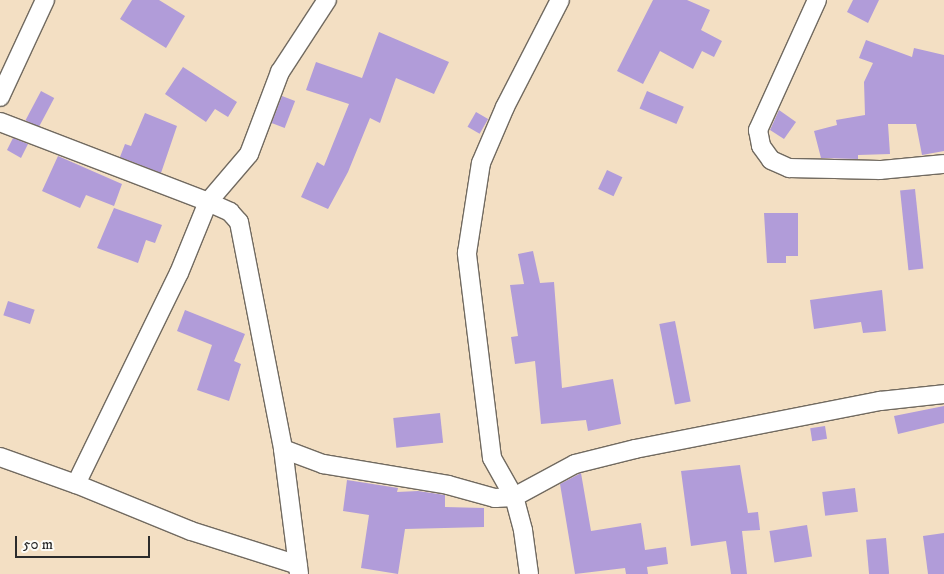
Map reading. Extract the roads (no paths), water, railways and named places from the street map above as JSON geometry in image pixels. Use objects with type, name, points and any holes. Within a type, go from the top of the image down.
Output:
[{"type":"street","points":[[0,94],[45,0]]},
{"type":"street","points":[[76,484],[179,274],[208,202],[250,154],[280,72],[328,0]]},
{"type":"street","points":[[529,574],[523,530],[514,497],[492,458],[467,253],[481,163],[505,107],[560,0]]},
{"type":"street","points":[[817,0],[758,130],[761,146],[771,160],[798,169],[880,170],[944,164]]},
{"type":"street","points":[[0,122],[208,202],[230,212],[239,222],[282,449],[299,570],[191,531],[76,484],[0,457]]},
{"type":"street","points":[[282,449],[323,464],[448,485],[495,498],[514,497],[575,464],[635,448],[880,401],[944,394]]}]
